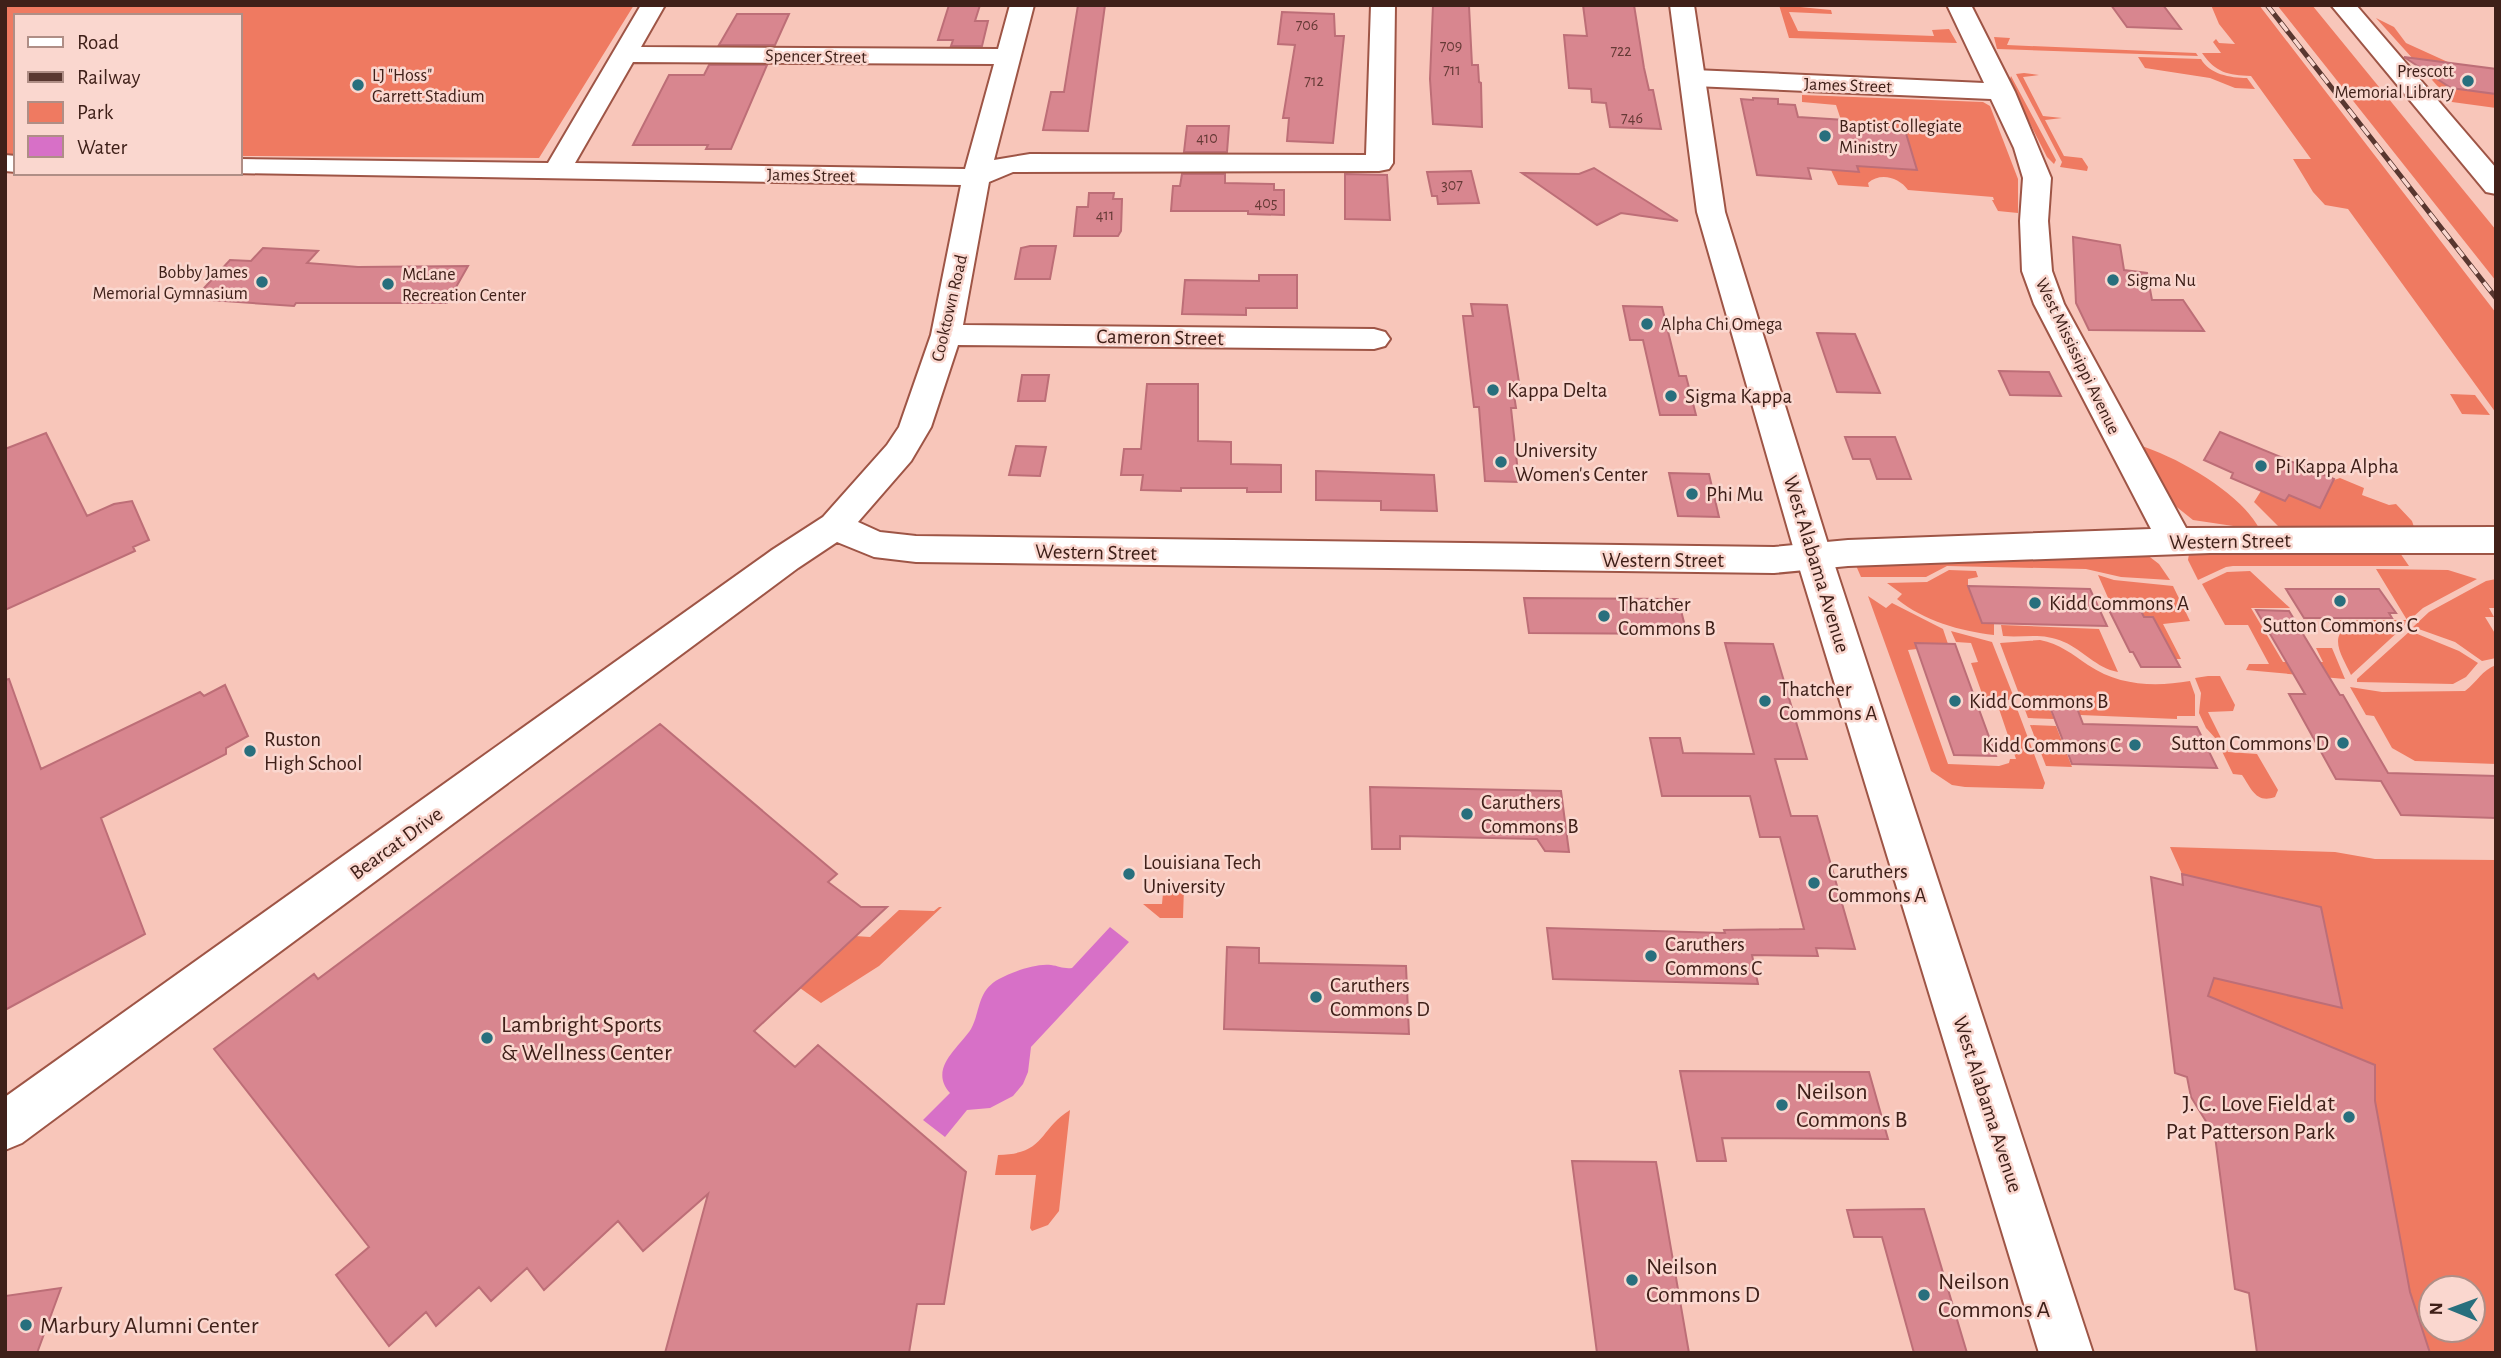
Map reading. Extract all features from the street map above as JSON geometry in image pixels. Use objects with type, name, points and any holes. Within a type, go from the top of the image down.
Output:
[{"type":"street","points":[[558,170],[653,5]]},
{"type":"street","name":"Cooktown Road","points":[[785,559],[835,526],[899,453],[915,427],[946,335],[976,177],[1022,5]]},
{"type":"street","name":"James Street","points":[[242,167],[976,177],[1008,164],[1030,162],[1379,163],[1383,5]]},
{"type":"street","name":"West Alabama Avenue","points":[[1682,5],[1711,212],[1814,557],[2066,1353]]},
{"type":"street","name":"West Mississippi Avenue","points":[[1959,5],[2002,92],[2037,178],[2034,221],[2036,271],[2055,315],[2175,541]]},
{"type":"street","points":[[2343,5],[2496,186]]},
{"type":"street","name":"Spencer Street","points":[[624,54],[1008,57]]},
{"type":"street","name":"James Street","points":[[1694,78],[2002,92]]},
{"type":"street","name":"Cameron Street","points":[[946,335],[1374,339]]},
{"type":"street","name":"Western Street","points":[[835,526],[874,544],[916,549],[1624,560],[1774,560],[1848,553],[2175,541],[2496,540]]},
{"type":"street","name":"Bearcat Drive","points":[[5,1126],[785,559]]},
{"type":"green space","name":"LJ \"Hoss\" Garrett Stadium","points":[[5,5],[634,5],[539,158],[242,156],[242,14],[14,14],[14,154],[5,154]]},
{"type":"green space","points":[[1779,5],[1831,10],[1832,14],[1789,12],[1798,31],[1934,36],[1932,30],[1949,29],[1957,43],[1789,38]]},
{"type":"green space","points":[[2211,5],[2259,5],[2496,313],[2496,413],[2348,209],[2325,205],[2313,192],[2293,159],[2311,159],[2251,76],[2223,72],[2212,65],[2202,53],[2221,53],[2213,42],[2216,39],[2219,43],[2235,44],[2219,24]]},
{"type":"green space","points":[[2277,5],[2312,5],[2496,230],[2496,281]]},
{"type":"green space","points":[[2376,18],[2394,27],[2406,43],[2450,63],[2444,62],[2430,75],[2451,88],[2496,94],[2496,108],[2452,102]]},
{"type":"green space","points":[[1994,37],[2010,38],[2007,45],[2196,53],[2198,56],[1997,49]]},
{"type":"green space","points":[[2138,57],[2201,59],[2209,68],[2221,74],[2247,78],[2255,89],[2235,88],[2210,78],[2145,68]]},
{"type":"green space","points":[[2016,74],[2039,75],[2023,77],[2043,116],[2062,118],[2045,120],[2064,156],[2082,158],[2088,167],[2087,171],[2060,167],[2062,162]]},
{"type":"green space","points":[[2011,76],[2056,160],[2054,164],[2047,157],[2009,82]]},
{"type":"green space","points":[[1802,95],[1983,102],[1990,106],[2018,179],[2018,213],[1998,211],[1993,197],[1908,190],[1895,179],[1884,177],[1868,183],[1869,187],[1838,185],[1831,170],[1859,171],[1857,166],[1917,169],[1905,130],[1847,126],[1845,120],[1841,120],[1836,105],[1802,102]]},
{"type":"green space","points":[[2450,394],[2475,395],[2490,415],[2462,414]]},
{"type":"green space","points":[[2132,443],[2167,456],[2204,476],[2238,502],[2260,530],[2193,520],[2173,504]]},
{"type":"green space","points":[[2340,478],[2364,488],[2362,495],[2389,505],[2396,504],[2412,521],[2414,527],[2281,529],[2254,502],[2261,491],[2289,495]]},
{"type":"green space","points":[[2190,548],[2400,553],[2409,566],[2233,566],[2198,580],[2188,560]]},
{"type":"green space","points":[[2146,554],[2159,564],[2170,580],[2121,577],[2086,569],[1947,566],[1926,577],[1861,577],[1854,561]]},
{"type":"green space","points":[[2376,569],[2448,570],[2477,579],[2423,608],[2403,626],[2359,622],[2335,626],[2324,620],[2407,620]]},
{"type":"green space","points":[[1949,570],[1976,571],[1978,577],[1968,579],[1968,587],[1979,616],[1985,616],[1994,623],[1994,635],[1955,628],[1931,619],[1897,599],[1902,594],[1887,583],[1927,582]]},
{"type":"green space","points":[[2250,571],[2290,608],[2251,608],[2283,662],[2323,662],[2316,648],[2332,648],[2345,679],[2246,670],[2249,664],[2269,664],[2248,625],[2225,625],[2202,584],[2227,572]]},
{"type":"green space","points":[[2098,575],[2114,580],[2173,586],[2190,621],[2163,624],[2181,659],[2175,659],[2153,617],[2144,617],[2140,609],[2119,609],[2115,600],[2109,600]]},
{"type":"green space","points":[[2496,579],[2496,608],[2489,608],[2494,617],[2485,617],[2496,635],[2496,658],[2482,661],[2455,642],[2413,627],[2429,612],[2486,581]]},
{"type":"green space","points":[[1868,596],[1886,608],[1892,603],[1943,629],[1948,644],[1916,643],[1917,649],[1908,650],[1948,764],[1999,766],[2009,763],[2010,759],[2016,759],[1998,706],[2016,706],[2045,783],[2043,789],[1952,785],[1931,771]]},
{"type":"green space","points":[[2001,625],[2099,629],[2118,672],[2103,667],[2071,645],[2056,639],[2041,636],[2003,636]]},
{"type":"green space","points":[[2347,627],[2400,630],[2351,675],[2338,643],[2341,632]]},
{"type":"green space","points":[[1951,631],[1992,642],[2015,700],[1984,699],[1971,663],[1978,662],[1971,643],[1956,642]]},
{"type":"green space","points":[[2410,631],[2459,651],[2478,663],[2466,677],[2453,684],[2357,682],[2357,679]]},
{"type":"green space","points":[[2040,640],[2060,647],[2100,672],[2125,681],[2164,684],[2190,681],[2195,695],[2195,716],[2177,716],[2177,719],[2080,715],[2077,708],[2049,707],[2054,719],[2028,718],[2000,643]]},
{"type":"green space","points":[[2496,665],[2496,764],[2415,761],[2392,748],[2374,716],[2366,715],[2350,687],[2382,692],[2465,691]]},
{"type":"green space","points":[[2220,676],[2235,705],[2233,711],[2208,712],[2228,752],[2257,754],[2278,790],[2275,797],[2259,797],[2242,775],[2233,774],[2216,739],[2206,728],[2199,713],[2201,693],[2195,678]]},
{"type":"green space","points":[[2030,725],[2056,726],[2072,767],[2046,766]]},
{"type":"green space","name":"J. C. Love Field at Pat Patterson Park","points":[[2170,847],[2335,852],[2375,859],[2496,860],[2496,1353],[2257,1353],[2251,1307],[2263,1311],[2262,1298],[2235,1289],[2215,1136],[2191,1097],[2187,1077],[2175,1073],[2151,877],[2183,885],[2182,874]]},
{"type":"green space","points":[[1164,882],[1175,882],[1184,887],[1183,918],[1160,918],[1143,904],[1162,904]]},
{"type":"green space","points":[[942,907],[879,966],[821,1003],[800,988],[855,936],[870,937],[899,910],[934,911]]},
{"type":"green space","points":[[1070,1110],[1059,1211],[1048,1225],[1032,1231],[1030,1228],[1036,1175],[995,1175],[998,1155],[1014,1154],[1033,1146]]},
{"type":"water","points":[[1110,927],[1129,942],[1031,1047],[1028,1072],[1023,1084],[1013,1096],[990,1108],[967,1110],[945,1137],[923,1120],[950,1093],[944,1084],[944,1067],[971,1029],[987,989],[999,979],[1031,967],[1051,965],[1072,968]]},
{"type":"building","points":[[949,5],[980,5],[975,21],[988,21],[982,46],[951,46],[953,40],[938,40]]},
{"type":"building","points":[[1078,5],[1105,5],[1088,131],[1043,130],[1051,92],[1064,92]]},
{"type":"building","points":[[1433,5],[1469,6],[1472,65],[1478,65],[1481,83],[1482,127],[1433,124],[1430,79]]},
{"type":"building","points":[[1583,5],[1634,5],[1644,68],[1649,90],[1653,90],[1661,129],[1610,127],[1606,103],[1592,102],[1591,89],[1569,88],[1564,35],[1587,36]]},
{"type":"building","points":[[2111,5],[2163,5],[2181,29],[2127,27]]},
{"type":"building","points":[[1282,12],[1334,14],[1335,36],[1344,36],[1333,143],[1287,141],[1289,118],[1283,118],[1295,45],[1278,44]]},
{"type":"building","points":[[737,14],[789,14],[775,45],[719,45]]},
{"type":"building","name":"Prescott Memorial Library","points":[[2404,57],[2496,69],[2496,94],[2451,88]]},
{"type":"building","points":[[709,65],[767,65],[731,149],[706,149],[708,145],[633,145],[669,75],[704,75]]},
{"type":"building","name":"Baptist Collegiate Ministry","points":[[1741,99],[1778,99],[1778,104],[1795,105],[1798,117],[1845,120],[1847,126],[1905,130],[1917,170],[1857,166],[1859,172],[1808,168],[1811,179],[1757,175]]},
{"type":"building","points":[[1187,126],[1229,126],[1227,152],[1184,152]]},
{"type":"building","points":[[1594,168],[1678,221],[1621,213],[1597,225],[1522,173],[1579,174]]},
{"type":"building","points":[[1471,171],[1479,203],[1438,204],[1437,196],[1432,196],[1427,172]]},
{"type":"building","points":[[1182,174],[1225,174],[1225,183],[1274,184],[1274,190],[1284,190],[1284,215],[1248,214],[1248,211],[1171,211],[1173,186],[1180,186]]},
{"type":"building","points":[[1345,174],[1387,175],[1390,220],[1345,219]]},
{"type":"building","points":[[1089,193],[1114,193],[1113,199],[1122,199],[1121,231],[1118,236],[1074,236],[1077,207],[1088,207]]},
{"type":"building","name":"Sigma Nu","points":[[2073,237],[2120,245],[2124,270],[2147,273],[2152,300],[2183,300],[2204,331],[2089,330],[2076,303]]},
{"type":"building","points":[[1056,246],[1050,279],[1015,279],[1021,248]]},
{"type":"building","points":[[263,248],[318,251],[307,263],[358,267],[468,266],[447,303],[296,303],[294,306],[194,299],[230,260],[251,261]]},
{"type":"building","points":[[1259,275],[1297,275],[1297,308],[1246,308],[1246,315],[1182,314],[1185,280],[1259,281]]},
{"type":"building","points":[[1471,304],[1507,305],[1521,395],[1514,395],[1516,408],[1511,408],[1519,482],[1485,481],[1479,407],[1474,407],[1463,316],[1473,316]]},
{"type":"building","points":[[1623,306],[1662,307],[1679,376],[1686,376],[1696,415],[1660,415],[1643,340],[1630,340]]},
{"type":"building","points":[[1817,333],[1855,334],[1880,393],[1837,392]]},
{"type":"building","points":[[1999,371],[2049,372],[2061,396],[2010,395]]},
{"type":"building","points":[[1022,375],[1049,375],[1045,401],[1018,401]]},
{"type":"building","points":[[1147,384],[1198,384],[1198,441],[1231,442],[1231,464],[1281,465],[1281,492],[1247,492],[1247,488],[1141,490],[1143,475],[1121,475],[1124,449],[1141,449]]},
{"type":"building","name":"Pi Kappa Alpha","points":[[2220,432],[2334,479],[2320,508],[2289,495],[2285,501],[2231,478],[2233,473],[2204,460]]},
{"type":"building","points":[[46,433],[87,516],[114,504],[132,501],[149,540],[133,547],[135,551],[5,610],[5,449]]},
{"type":"building","points":[[1845,437],[1895,437],[1911,479],[1877,479],[1870,459],[1853,459]]},
{"type":"building","points":[[1016,446],[1046,447],[1040,476],[1009,475]]},
{"type":"building","points":[[1316,471],[1434,475],[1437,511],[1381,510],[1381,501],[1316,500]]},
{"type":"building","name":"Phi Mu","points":[[1669,473],[1709,474],[1719,517],[1678,516]]},
{"type":"building","name":"Kidd Commons A","points":[[1968,586],[2090,589],[2107,626],[1982,623]]},
{"type":"building","name":"Sutton Commons C","points":[[2286,589],[2379,589],[2396,613],[2389,613],[2392,618],[2304,618]]},
{"type":"building","name":"Thatcher Commons B","points":[[1524,598],[1678,599],[1687,634],[1529,633]]},
{"type":"building","name":"Kidd Commons A","points":[[2108,608],[2140,609],[2144,617],[2153,617],[2180,667],[2141,667],[2133,652],[2130,652]]},
{"type":"building","name":"Sutton Commons D","points":[[2256,610],[2289,611],[2340,695],[2343,695],[2388,773],[2496,776],[2496,818],[2401,815],[2381,781],[2336,779],[2289,694],[2305,694]]},
{"type":"building","points":[[1725,643],[1773,644],[1807,759],[1775,759],[1791,816],[1817,816],[1855,949],[1816,948],[1818,956],[1752,955],[1758,984],[1553,979],[1547,928],[1725,933],[1724,930],[1804,929],[1780,837],[1760,837],[1750,796],[1662,796],[1650,738],[1680,738],[1683,753],[1754,754]]},
{"type":"building","name":"Kidd Commons B","points":[[1915,643],[1955,644],[1996,756],[1954,755]]},
{"type":"building","points":[[9,679],[41,769],[200,692],[204,696],[225,685],[248,736],[226,748],[226,754],[101,818],[145,934],[5,1010],[5,680]]},
{"type":"building","name":"Kidd Commons C","points":[[2050,707],[2077,708],[2083,724],[2197,727],[2217,768],[2072,764]]},
{"type":"building","name":"Lambright Sports & Wellness Center","points":[[660,724],[837,874],[828,882],[861,907],[887,907],[754,1031],[795,1067],[818,1045],[966,1172],[944,1304],[917,1304],[909,1353],[665,1353],[708,1194],[643,1251],[618,1221],[544,1290],[527,1268],[491,1301],[479,1287],[436,1326],[426,1312],[389,1346],[336,1275],[369,1247],[214,1049],[314,974],[318,979]]},
{"type":"building","name":"Caruthers Commons B","points":[[1370,787],[1561,791],[1569,852],[1545,851],[1537,839],[1400,836],[1400,849],[1372,849]]},
{"type":"building","points":[[2182,874],[2321,907],[2342,1008],[2214,978],[2208,996],[2375,1065],[2375,1101],[2410,1292],[2417,1313],[2417,1344],[2427,1344],[2430,1353],[2257,1353],[2249,1293],[2235,1289],[2215,1136],[2191,1097],[2187,1077],[2175,1073],[2151,877],[2183,885]]},
{"type":"building","name":"Caruthers Commons D","points":[[1227,947],[1259,948],[1259,963],[1406,966],[1409,1034],[1224,1029]]},
{"type":"building","name":"Neilson Commons B","points":[[1680,1071],[1869,1072],[1888,1139],[1722,1138],[1726,1161],[1697,1161]]},
{"type":"building","name":"Neilson Commons D","points":[[1572,1161],[1656,1162],[1689,1353],[1597,1353]]},
{"type":"building","name":"Neilson Commons A","points":[[1924,1209],[1967,1353],[1914,1353],[1882,1237],[1854,1237],[1847,1210]]},
{"type":"building","name":"Marbury Alumni Center","points":[[61,1288],[37,1353],[5,1353],[5,1296]]},
{"type":"railway","points":[[2267,5],[2496,298]]},
{"type":"place","name":"Prescott Memorial Library","points":[[2468,81]]},
{"type":"place","name":"LJ \"Hoss\" Garrett Stadium","points":[[358,85]]},
{"type":"place","name":"Baptist Collegiate Ministry","points":[[1825,136]]},
{"type":"place","name":"Sigma Nu","points":[[2113,280]]},
{"type":"place","name":"Bobby James Memorial Gymnasium","points":[[262,282]]},
{"type":"place","name":"McLane Recreation Center","points":[[388,284]]},
{"type":"place","name":"Alpha Chi Omega","points":[[1647,324]]},
{"type":"place","name":"Kappa Delta","points":[[1493,390]]},
{"type":"place","name":"Sigma Kappa","points":[[1671,396]]},
{"type":"place","name":"University Women's Center","points":[[1501,462]]},
{"type":"place","name":"Pi Kappa Alpha","points":[[2261,466]]},
{"type":"place","name":"Phi Mu","points":[[1692,494]]},
{"type":"place","name":"Sutton Commons C","points":[[2340,601]]},
{"type":"place","name":"Kidd Commons A","points":[[2035,603]]},
{"type":"place","name":"Thatcher Commons B","points":[[1604,616]]},
{"type":"place","name":"Thatcher Commons A","points":[[1765,701]]},
{"type":"place","name":"Kidd Commons B","points":[[1955,701]]},
{"type":"place","name":"Sutton Commons D","points":[[2343,743]]},
{"type":"place","name":"Kidd Commons C","points":[[2135,745]]},
{"type":"place","name":"Ruston High School","points":[[250,751]]},
{"type":"place","name":"Caruthers Commons B","points":[[1467,814]]},
{"type":"place","name":"Louisiana Tech University","points":[[1129,874]]},
{"type":"place","name":"Caruthers Commons A","points":[[1814,883]]},
{"type":"place","name":"Caruthers Commons C","points":[[1651,956]]},
{"type":"place","name":"Caruthers Commons D","points":[[1316,997]]},
{"type":"place","name":"Lambright Sports & Wellness Center","points":[[487,1038]]},
{"type":"place","name":"Neilson Commons B","points":[[1782,1105]]},
{"type":"place","name":"J. C. Love Field at Pat Patterson Park","points":[[2349,1117]]},
{"type":"place","name":"Neilson Commons D","points":[[1632,1280]]},
{"type":"place","name":"Neilson Commons A","points":[[1924,1295]]},
{"type":"place","name":"Marbury Alumni Center","points":[[26,1325]]}]
